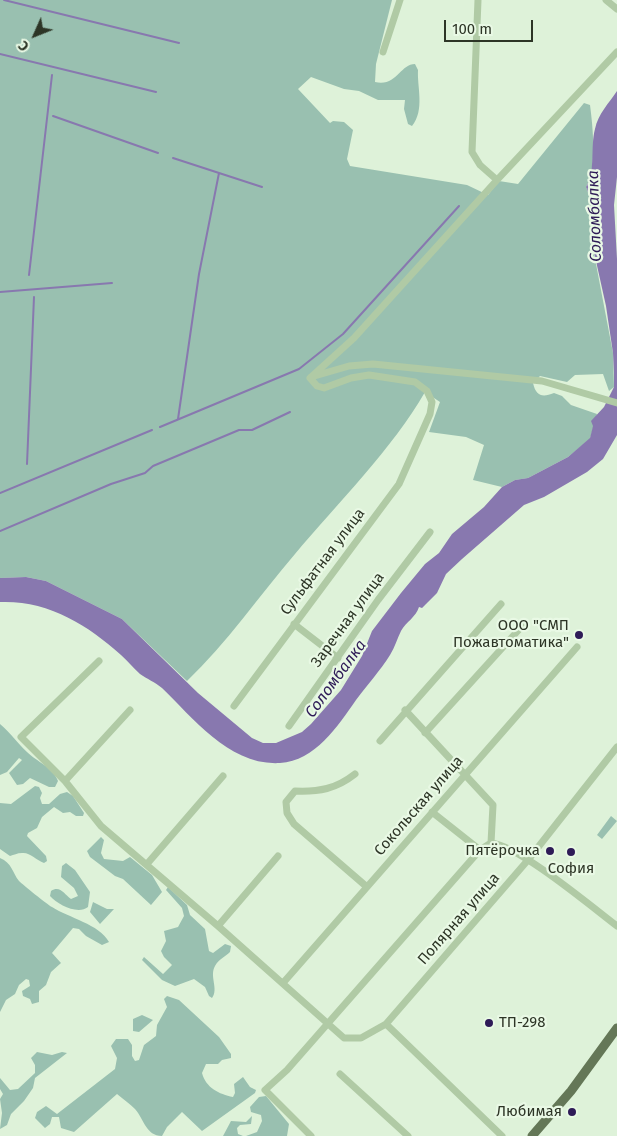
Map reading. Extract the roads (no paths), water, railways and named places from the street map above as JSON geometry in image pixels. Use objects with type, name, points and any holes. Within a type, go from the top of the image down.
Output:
[{"type":"main road","points":[[532,1136],[571,1091],[617,1028]]},
{"type":"street","points":[[383,52],[400,0]]},
{"type":"street","points":[[478,0],[472,152],[480,165],[497,180]]},
{"type":"street","points":[[606,0],[617,9]]},
{"type":"street","points":[[310,378],[354,338],[497,180],[617,52]]},
{"type":"street","points":[[310,378],[349,366],[373,364],[542,381],[617,403]]},
{"type":"street","name":"Сульфатная улица","points":[[234,706],[399,484],[424,429],[432,402],[427,391],[415,382],[369,375],[351,378],[324,388],[317,386],[310,378]]},
{"type":"street","name":"Заречная улица","points":[[289,726],[378,600],[430,532]]},
{"type":"street","points":[[380,741],[405,710],[501,604]]},
{"type":"street","points":[[294,624],[338,658]]},
{"type":"street","points":[[425,733],[524,624]]},
{"type":"street","name":"Сокольская улица","points":[[283,983],[576,647]]},
{"type":"street","points":[[98,661],[21,736],[65,781],[101,826],[328,1022]]},
{"type":"street","points":[[65,781],[130,710]]},
{"type":"street","points":[[405,710],[493,805],[492,843]]},
{"type":"street","name":"Полярная улица","points":[[328,1022],[344,1038],[361,1038],[386,1024],[528,860],[617,747]]},
{"type":"street","points":[[355,774],[343,783],[328,789],[295,791],[290,794],[286,802],[287,813],[294,824],[367,887]]},
{"type":"street","points":[[147,864],[223,776]]},
{"type":"street","points":[[432,812],[480,850]]},
{"type":"street","points":[[311,1136],[265,1090],[287,1070],[480,850],[492,843],[498,844],[528,860],[617,926]]},
{"type":"street","points":[[218,926],[278,856]]},
{"type":"street","points":[[386,1024],[502,1136]]},
{"type":"street","points":[[340,1074],[408,1136]]},
{"type":"water","name":"Соломбалка","points":[[617,91],[617,177],[614,205],[617,259],[617,435],[603,459],[587,472],[544,497],[524,505],[446,574],[437,593],[422,608],[419,607],[416,614],[403,628],[392,652],[382,667],[333,731],[315,749],[293,761],[280,763],[262,762],[245,757],[229,749],[214,738],[162,688],[140,674],[124,657],[80,624],[65,616],[34,605],[0,602],[0,578],[26,577],[46,581],[122,619],[198,693],[252,738],[263,743],[276,743],[302,732],[341,690],[362,656],[372,631],[425,564],[439,553],[452,534],[484,507],[502,487],[515,480],[528,478],[568,457],[590,438],[593,426],[591,421],[604,407],[614,387],[614,373],[606,306],[592,243],[593,205],[586,187],[591,173],[596,124]]},
{"type":"waterway","points":[[4,0],[179,43]]},
{"type":"waterway","points":[[0,54],[156,92]]},
{"type":"waterway","points":[[29,275],[52,75]]},
{"type":"waterway","points":[[53,116],[158,153]]},
{"type":"waterway","points":[[173,158],[262,187]]},
{"type":"waterway","points":[[178,419],[199,274],[219,173]]},
{"type":"waterway","points":[[160,427],[299,369],[343,334],[459,206]]},
{"type":"waterway","points":[[0,292],[112,283]]},
{"type":"waterway","points":[[27,464],[34,297]]},
{"type":"waterway","points":[[0,531],[111,484],[145,473],[153,466],[239,430],[252,430],[290,412]]},
{"type":"waterway","points":[[0,493],[152,430]]},
{"type":"place","name":"ООО \"СМП Пожавтоматика\"","points":[[579,635]]},
{"type":"place","name":"Пятёрочка","points":[[550,851]]},
{"type":"place","name":"София","points":[[571,852]]},
{"type":"place","name":"ТП-298","points":[[489,1023]]},
{"type":"place","name":"Любимая","points":[[572,1112]]}]
